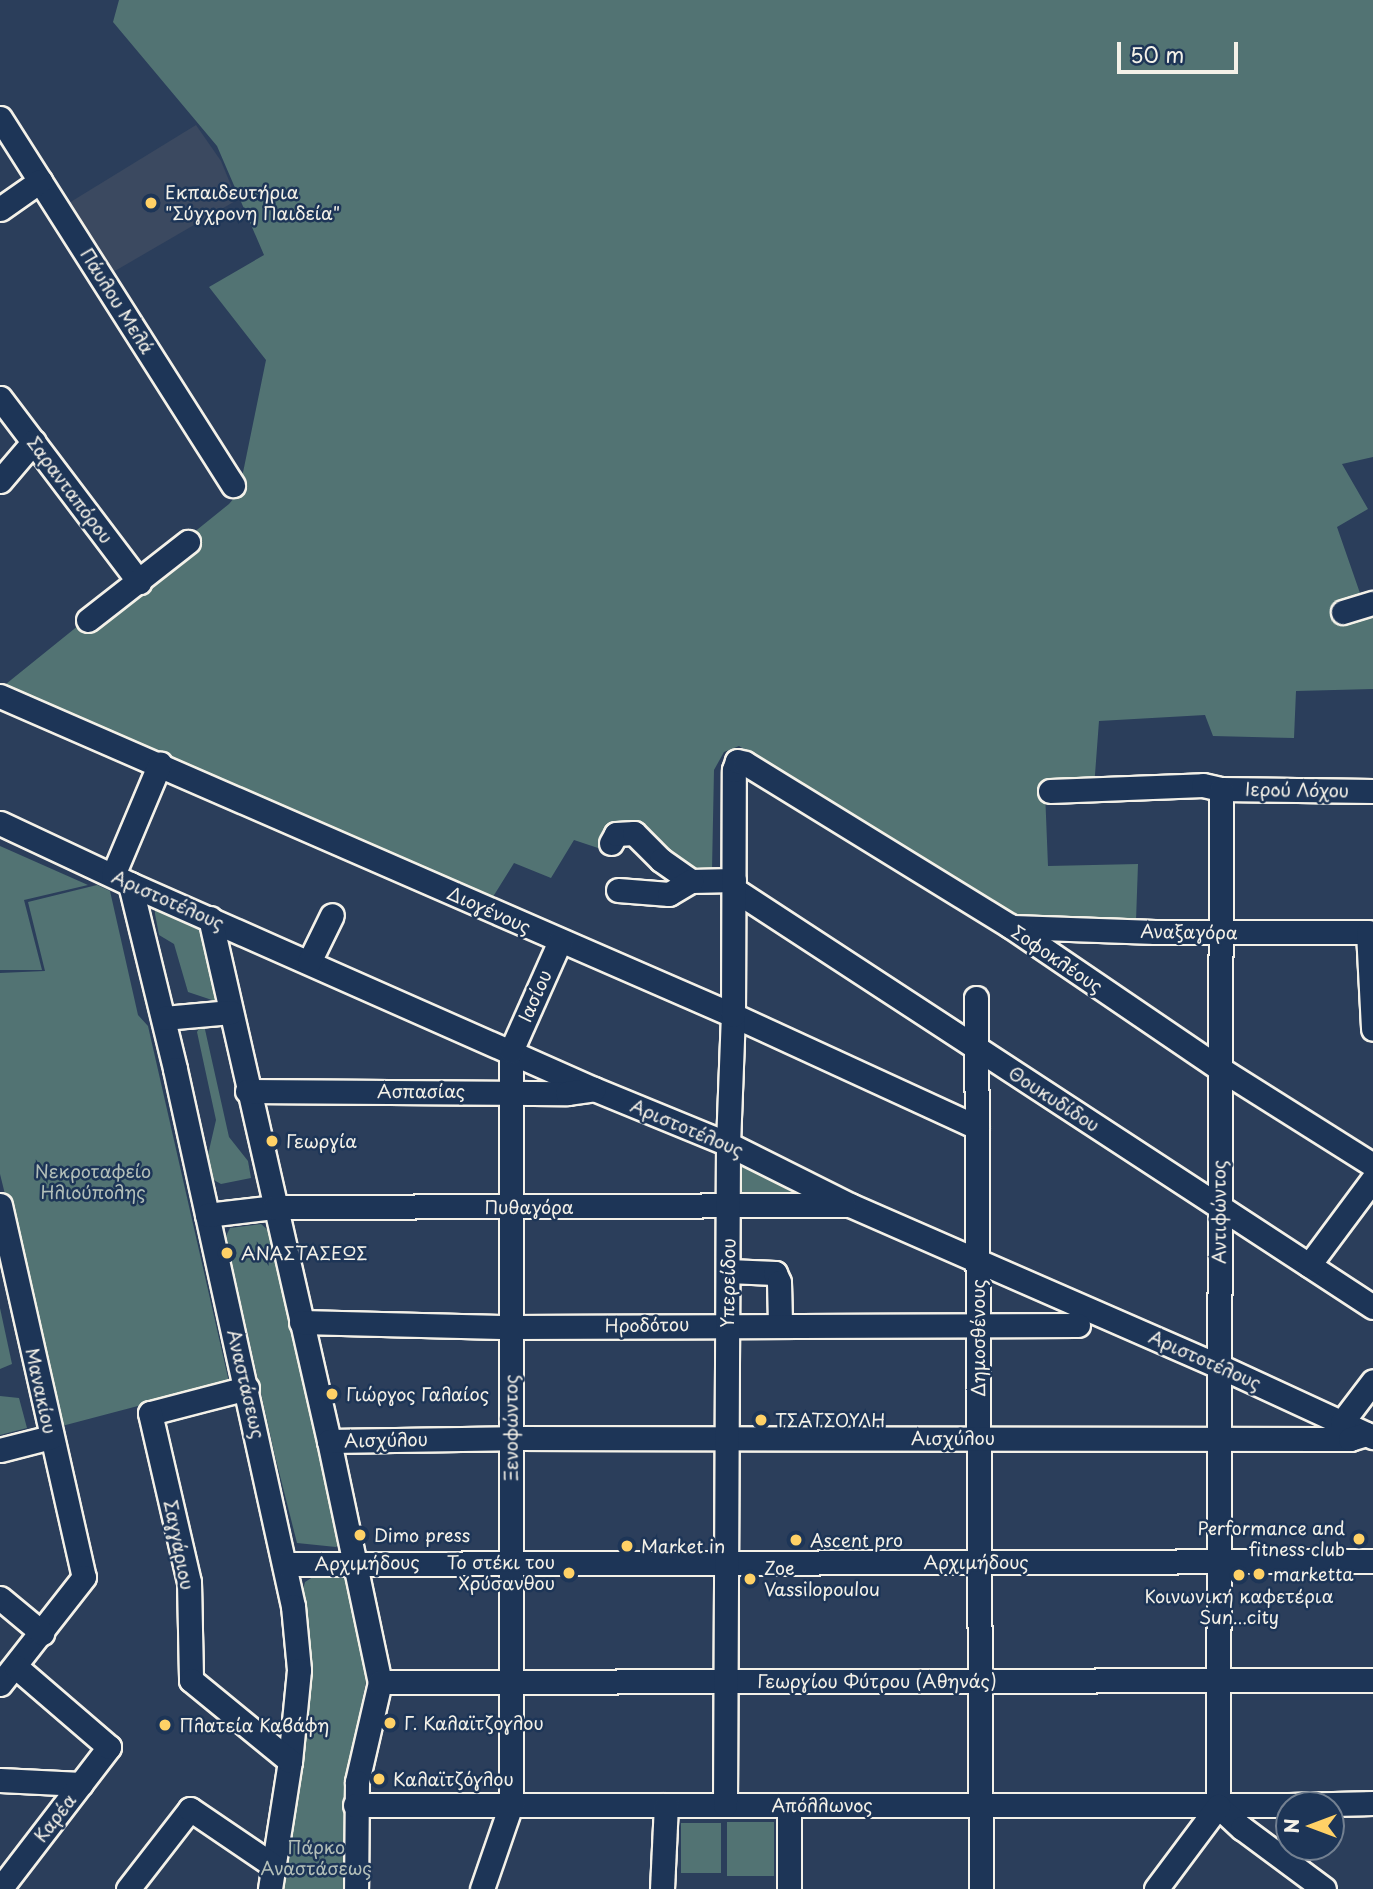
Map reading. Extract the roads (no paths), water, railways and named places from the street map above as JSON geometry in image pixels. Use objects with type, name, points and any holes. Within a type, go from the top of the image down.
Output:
[{"type":"street","name":"Πάυλου Μελά","points":[[0,118],[233,485]]},
{"type":"street","points":[[0,209],[40,181]]},
{"type":"street","name":"Σαρανταπόρου","points":[[0,398],[139,582]]},
{"type":"street","points":[[0,481],[34,441]]},
{"type":"street","points":[[88,620],[139,582],[170,553],[188,542]]},
{"type":"street","points":[[1343,612],[1373,603]]},
{"type":"street","name":"Διογένους","points":[[0,696],[160,763],[733,1015],[977,1128]]},
{"type":"street","name":"Υπερείδου","points":[[725,1805],[728,1144],[733,1015],[734,770],[737,761]]},
{"type":"street","name":"Σοφοκλέους","points":[[737,761],[745,763],[1010,926],[1219,1068],[1373,1165]]},
{"type":"street","points":[[122,880],[160,763]]},
{"type":"street","points":[[1050,791],[1203,785],[1221,789]]},
{"type":"street","name":"Ιερού Λόχου","points":[[1221,789],[1373,791]]},
{"type":"street","name":"Αντιφώντος","points":[[1218,1806],[1221,789]]},
{"type":"street","name":"Αριστοτέλους","points":[[0,823],[122,880],[594,1089],[728,1144],[850,1205],[978,1258],[1370,1436]]},
{"type":"street","points":[[611,843],[616,834],[634,833],[661,860],[691,881],[734,885]]},
{"type":"street","name":"Αναστάσεως","points":[[122,880],[164,1018],[285,1564],[299,1670],[290,1761],[272,1878]]},
{"type":"street","points":[[618,890],[669,894],[691,881]]},
{"type":"street","name":"Θουκυδίδου","points":[[734,885],[976,1049],[1220,1205],[1373,1307]]},
{"type":"street","points":[[309,962],[332,915]]},
{"type":"street","points":[[210,918],[247,1091],[329,1441],[380,1682],[355,1805],[356,1889]]},
{"type":"street","name":"Αναξαγόρα","points":[[1010,926],[1220,933],[1368,933],[1373,1029]]},
{"type":"street","name":"Ιασίου","points":[[510,1051],[560,941]]},
{"type":"street","name":"Δημοσθένους","points":[[976,998],[981,1889]]},
{"type":"street","points":[[164,1018],[230,1012]]},
{"type":"street","name":"Ξενοφώντος","points":[[482,1889],[511,1805],[510,1051]]},
{"type":"street","name":"Ασπασίας","points":[[247,1091],[568,1093],[594,1089]]},
{"type":"street","points":[[1309,1265],[1373,1180]]},
{"type":"street","name":"Μανακίου","points":[[0,1205],[84,1577],[42,1633]]},
{"type":"street","name":"Πυθαγόρα","points":[[207,1215],[274,1207],[850,1205]]},
{"type":"street","points":[[728,1271],[775,1273],[779,1282],[780,1323]]},
{"type":"street","name":"Ηροδότου","points":[[301,1322],[511,1327],[780,1323],[1078,1325]]},
{"type":"street","points":[[1342,1422],[1373,1381]]},
{"type":"street","name":"Σαγγάριου","points":[[247,1388],[150,1413],[189,1582],[191,1680],[290,1761]]},
{"type":"street","name":"Αισχύλου","points":[[329,1441],[978,1437],[1350,1439],[1370,1436]]},
{"type":"street","points":[[0,1450],[51,1437]]},
{"type":"street","name":"Αρχιμήδους","points":[[285,1564],[1373,1561]]},
{"type":"street","points":[[0,1598],[42,1633],[6,1678]]},
{"type":"street","name":"Καρέα","points":[[0,1889],[109,1747],[6,1678]]},
{"type":"street","name":"Γεωργίου Φύτρου (Αθηνάς)","points":[[380,1682],[1373,1680]]},
{"type":"street","points":[[0,1780],[81,1784]]},
{"type":"street","name":"Απόλλωνος","points":[[1345,1804],[1373,1804]]},
{"type":"street","name":"Απόλλωνος","points":[[355,1805],[1275,1805]]},
{"type":"street","points":[[662,1889],[666,1805]]},
{"type":"street","points":[[789,1805],[789,1889]]},
{"type":"street","points":[[1156,1889],[1218,1806],[1242,1828],[1324,1889]]},
{"type":"street","points":[[128,1889],[190,1809],[272,1878]]},
{"type":"place","name":"Εκπαιδευτήρια \"Σύγχρονη Παιδεία\"","points":[[151,203]]},
{"type":"place","name":"Γεωργία","points":[[272,1141]]},
{"type":"place","name":"ΑΝΑΣΤΑΣΕΩΣ","points":[[227,1253]]},
{"type":"place","name":"Γιώργος Γαλαίος","points":[[332,1394]]},
{"type":"place","name":"ΤΣΑΤΣΟΥΛΗ","points":[[761,1420]]},
{"type":"place","name":"Dimo press","points":[[360,1535]]},
{"type":"place","name":"Performance and fitness club","points":[[1359,1539]]},
{"type":"place","name":"Ascent pro","points":[[796,1540]]},
{"type":"place","name":"Market in","points":[[627,1546]]},
{"type":"place","name":"Το στέκι του Χρύσανθου","points":[[569,1573]]},
{"type":"place","name":"marketta","points":[[1259,1574]]},
{"type":"place","name":"Κοινωνική καφετέρια Sun...city","points":[[1239,1575]]},
{"type":"place","name":"Zoe Vassilopoulou","points":[[750,1579]]},
{"type":"place","name":"Γ. Καλαϊτζογλου","points":[[390,1723]]},
{"type":"place","name":"Πλατεία Καβάφη","points":[[165,1725]]},
{"type":"place","name":"Καλαϊτζόγλου","points":[[379,1779]]},
{"type":"park label","name":"Νεκροταφείο Ηλιούπολης","points":[[93,1182]]},
{"type":"park label","name":"Πάρκο Αναστάσεως","points":[[316,1858]]}]
